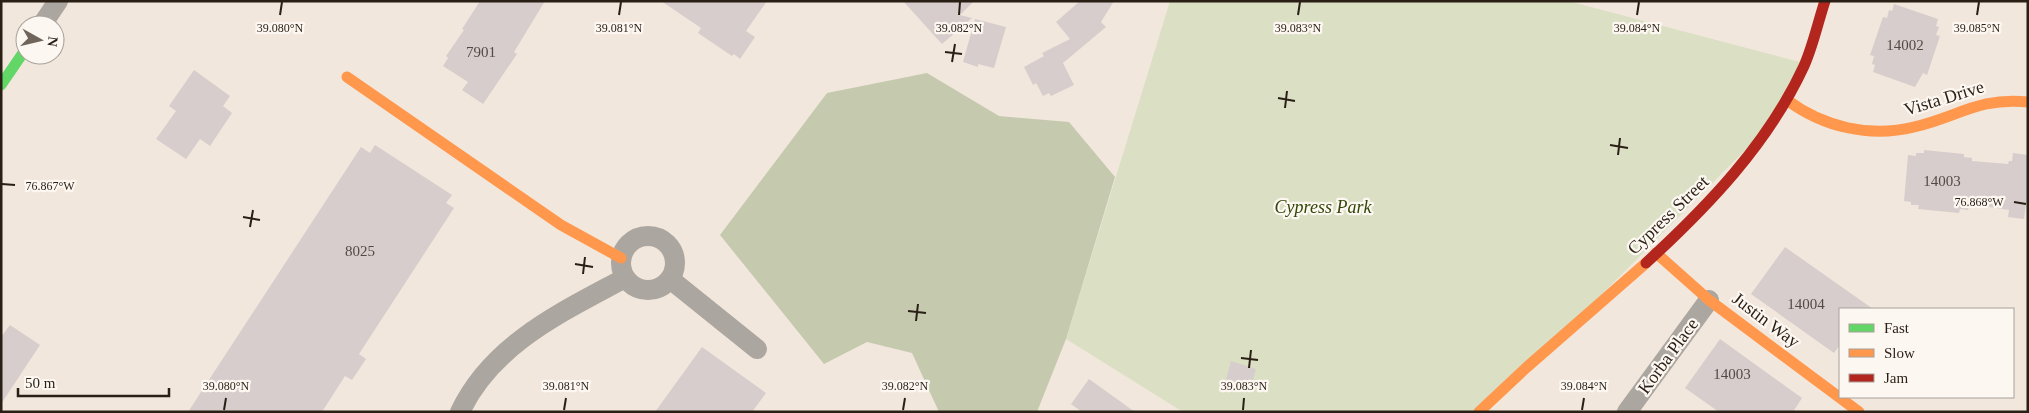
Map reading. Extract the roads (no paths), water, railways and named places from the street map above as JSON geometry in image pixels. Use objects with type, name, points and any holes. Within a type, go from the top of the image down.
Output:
[{"type":"street","points":[[49,15],[58,1]]},
{"type":"street","name":"Cypress Street","points":[[1479,412],[1656,253],[1715,196],[1756,147],[1787,100],[1807,58],[1825,1]]},
{"type":"street","points":[[1,85],[15,65]]},
{"type":"street","points":[[347,77],[561,225],[621,258]]},
{"type":"street","name":"Vista Drive","points":[[1787,100],[1806,114],[1823,122],[1851,128],[1886,130],[1906,129],[1927,123],[1962,108],[1999,100],[2028,102]]},
{"type":"street","points":[[642,236],[653,236],[663,241],[670,248],[674,258],[674,269],[670,279],[663,286],[653,290],[642,290],[632,286],[625,278],[621,268],[621,258],[625,248],[633,241],[642,236]]},
{"type":"street","name":"Justin Way","points":[[1656,253],[1710,300],[1848,405]]},
{"type":"street","points":[[460,412],[470,394],[489,368],[532,330],[555,315],[625,278]]},
{"type":"street","points":[[670,279],[757,349]]},
{"type":"street","name":"Korba Place","points":[[1627,412],[1710,300]]},
{"type":"park label","name":"Cypress Park","points":[[1323,207]]}]
